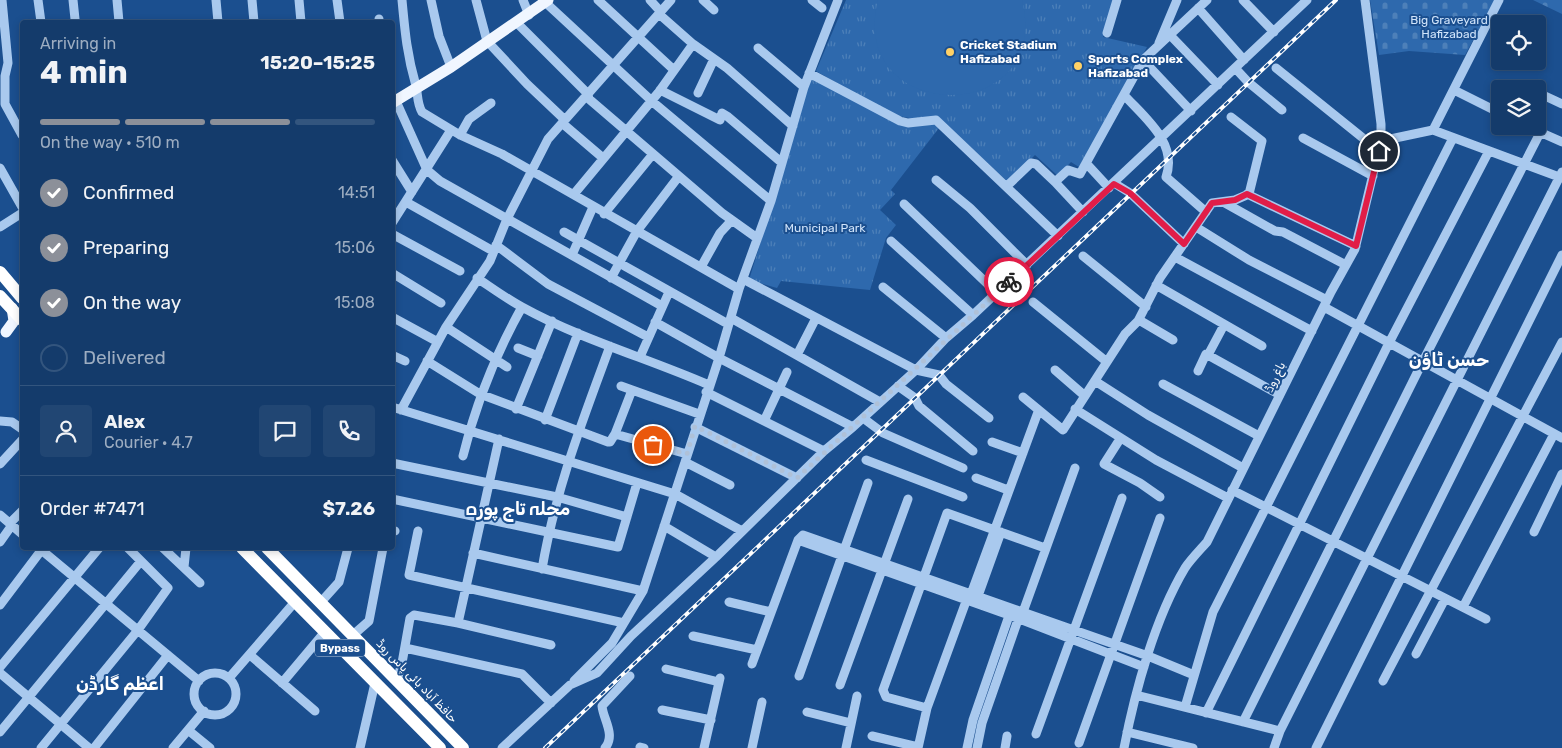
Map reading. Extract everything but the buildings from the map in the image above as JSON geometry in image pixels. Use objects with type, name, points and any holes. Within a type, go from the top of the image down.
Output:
[{"type":"highway","points":[[0,272],[20,296]]},
{"type":"highway","points":[[0,296],[20,318]]},
{"type":"highway","name":"Bypass","points":[[244,550],[294,603],[440,748]]},
{"type":"highway","name":"حافظ آباد بائی پاس روڈ","points":[[269,550],[463,748]]},
{"type":"main road","points":[[395,101],[518,23],[547,1]]},
{"type":"main road","points":[[3,334],[14,321],[12,308]]},
{"type":"main road","points":[[3,334],[20,322]]},
{"type":"main road","points":[[3,334],[20,330]]},
{"type":"street","points":[[2,0],[5,104],[20,131]]},
{"type":"street","points":[[38,0],[41,20]]},
{"type":"street","points":[[73,0],[75,19]]},
{"type":"street","points":[[117,0],[119,20]]},
{"type":"street","points":[[216,0],[218,20]]},
{"type":"street","points":[[252,0],[254,20]]},
{"type":"street","points":[[299,0],[301,20]]},
{"type":"street","points":[[337,0],[340,20]]},
{"type":"street","points":[[402,0],[408,60],[416,88],[418,106],[422,112],[460,135],[502,154],[574,194],[604,214],[739,289]]},
{"type":"street","points":[[431,0],[440,36],[451,67]]},
{"type":"street","points":[[476,0],[487,41],[527,84],[603,158]]},
{"type":"street","points":[[523,0],[529,15]]},
{"type":"street","points":[[598,0],[674,70]]},
{"type":"street","points":[[650,0],[660,13],[693,44],[714,59],[793,126]]},
{"type":"street","points":[[671,0],[639,38],[613,63],[548,139],[494,248],[427,361],[395,410],[470,430],[675,494],[742,531]]},
{"type":"street","points":[[703,0],[714,10]]},
{"type":"street","points":[[812,0],[822,8]]},
{"type":"street","points":[[502,748],[612,643],[643,591],[695,426],[719,358],[739,289],[771,201],[804,87],[838,0]]},
{"type":"street","points":[[1107,33],[1117,0]]},
{"type":"street","points":[[1159,43],[1177,0]]},
{"type":"street","points":[[1054,182],[1068,170],[1080,174],[1143,60],[1207,0]]},
{"type":"street","points":[[1243,0],[1274,32]]},
{"type":"street","points":[[570,685],[597,673],[631,636],[716,557],[824,451],[916,370],[946,338],[1058,236],[1307,0]]},
{"type":"street","name":"باغ روڈ","points":[[1124,748],[1144,667],[1175,587],[1186,566],[1207,542],[1325,304],[1356,246],[1381,141],[1365,0]]},
{"type":"street","points":[[1432,130],[1499,0]]},
{"type":"street","points":[[547,1],[651,99],[771,201]]},
{"type":"street","points":[[1198,8],[1244,60]]},
{"type":"street","points":[[518,23],[588,94],[589,99],[732,220],[757,238]]},
{"type":"street","points":[[1169,34],[1218,85]]},
{"type":"street","points":[[574,194],[660,90],[693,44]]},
{"type":"street","points":[[758,48],[804,87]]},
{"type":"street","points":[[698,93],[714,59]]},
{"type":"street","points":[[1143,60],[1191,111]]},
{"type":"street","points":[[1276,68],[1379,151]]},
{"type":"street","points":[[1236,69],[1248,82],[1282,110]]},
{"type":"street","points":[[809,74],[900,121],[908,123],[936,120],[1058,236]]},
{"type":"street","points":[[660,90],[720,120],[722,113],[781,162]]},
{"type":"street","points":[[1454,90],[1491,108]]},
{"type":"street","points":[[1124,95],[1162,138],[1169,156],[1170,166],[1166,177],[1206,212]]},
{"type":"street","points":[[1546,96],[1562,104]]},
{"type":"street","points":[[460,135],[469,119],[491,103]]},
{"type":"street","points":[[395,104],[427,170],[440,181],[662,306]]},
{"type":"street","points":[[1231,117],[1262,141],[1247,194]]},
{"type":"street","points":[[395,218],[451,130]]},
{"type":"street","points":[[1274,748],[1280,731],[1456,380],[1561,176],[1432,130],[1381,141]]},
{"type":"street","points":[[1243,722],[1539,135]]},
{"type":"street","points":[[1545,135],[1562,142]]},
{"type":"street","points":[[1303,138],[1373,176]]},
{"type":"street","points":[[1185,707],[1213,612],[1453,138]]},
{"type":"street","points":[[1206,713],[1389,343],[1489,150]]},
{"type":"street","points":[[604,214],[653,154]]},
{"type":"street","points":[[1007,186],[1031,163],[1036,164],[1083,212]]},
{"type":"street","points":[[1086,163],[1111,186],[1130,193],[1184,244]]},
{"type":"street","points":[[395,165],[412,192]]},
{"type":"street","points":[[0,168],[20,203]]},
{"type":"street","points":[[610,278],[637,231],[679,176]]},
{"type":"street","points":[[936,180],[970,208],[1027,265]]},
{"type":"street","points":[[1225,202],[1247,194],[1356,246]]},
{"type":"street","points":[[1023,397],[1038,412],[1062,430],[1125,334],[1139,320],[1156,285],[1206,212],[1216,201],[1225,202],[1275,231],[1282,232],[1346,265]]},
{"type":"street","points":[[406,202],[494,248],[548,284],[648,337]]},
{"type":"street","points":[[904,204],[997,293]]},
{"type":"street","points":[[572,255],[593,207]]},
{"type":"street","points":[[0,228],[20,214]]},
{"type":"street","points":[[701,267],[720,233],[732,220]]},
{"type":"street","points":[[1196,227],[1389,343],[1558,436],[1463,607]]},
{"type":"street","points":[[564,232],[669,292],[797,355],[880,402]]},
{"type":"street","points":[[395,236],[460,271]]},
{"type":"street","points":[[891,242],[973,315]]},
{"type":"street","points":[[1316,748],[1562,255]]},
{"type":"street","points":[[1082,256],[1146,307]]},
{"type":"street","points":[[1176,257],[1312,331]]},
{"type":"street","points":[[395,275],[441,303]]},
{"type":"street","points":[[477,278],[522,307],[578,333],[640,357],[708,389],[764,421],[824,451]]},
{"type":"street","points":[[743,279],[916,370],[939,374],[946,384],[989,418]]},
{"type":"street","points":[[1156,285],[1262,346]]},
{"type":"street","points":[[884,287],[946,338]]},
{"type":"street","points":[[640,357],[669,292]]},
{"type":"street","points":[[1033,302],[1107,362]]},
{"type":"street","points":[[463,456],[480,394],[503,340],[522,307]]},
{"type":"street","points":[[797,355],[816,318]]},
{"type":"street","points":[[395,319],[438,342]]},
{"type":"street","points":[[1139,320],[1173,340]]},
{"type":"street","points":[[516,409],[552,321]]},
{"type":"street","points":[[655,322],[719,358],[853,427]]},
{"type":"street","points":[[1198,371],[1224,324]]},
{"type":"street","points":[[446,327],[495,361],[507,367]]},
{"type":"street","points":[[545,420],[578,333]]},
{"type":"street","points":[[1383,681],[1522,416],[1558,358],[1562,342]]},
{"type":"street","points":[[542,569],[557,497],[578,432],[610,346]]},
{"type":"street","points":[[518,348],[538,356]]},
{"type":"street","points":[[1208,355],[1280,394]]},
{"type":"street","points":[[395,356],[404,361]]},
{"type":"street","points":[[427,361],[480,394],[545,420],[610,442],[632,390]]},
{"type":"street","points":[[1055,370],[1085,396]]},
{"type":"street","points":[[764,421],[787,372]]},
{"type":"street","points":[[1095,381],[1148,416],[1243,468]]},
{"type":"street","points":[[1164,384],[1259,436]]},
{"type":"street","points":[[621,386],[699,414]]},
{"type":"street","points":[[898,386],[915,398],[919,406],[973,451]]},
{"type":"street","points":[[1075,409],[1120,439],[1230,494],[1266,508],[1486,619]]},
{"type":"street","points":[[872,736],[918,748],[927,708],[997,530],[1008,490],[1038,412]]},
{"type":"street","points":[[863,418],[882,433],[963,468]]},
{"type":"street","points":[[0,420],[12,422],[20,428]]},
{"type":"street","points":[[695,426],[797,478]]},
{"type":"street","points":[[615,434],[686,458],[730,485]]},
{"type":"street","points":[[458,622],[499,439]]},
{"type":"street","points":[[1120,439],[1104,464],[1140,483],[1160,497]]},
{"type":"street","points":[[0,464],[20,442]]},
{"type":"street","points":[[992,442],[1023,453]]},
{"type":"street","points":[[866,460],[963,497]]},
{"type":"street","points":[[395,464],[557,497],[627,516]]},
{"type":"street","points":[[967,748],[1021,614],[1075,468]]},
{"type":"street","points":[[1534,532],[1562,474]]},
{"type":"street","points":[[976,478],[1008,490]]},
{"type":"street","points":[[395,500],[482,516],[618,547],[637,483]]},
{"type":"street","points":[[799,676],[868,483]]},
{"type":"street","points":[[1036,734],[1122,498]]},
{"type":"street","points":[[840,685],[908,499]]},
{"type":"street","points":[[0,542],[20,513]]},
{"type":"street","points":[[927,708],[886,697],[883,690],[947,513],[1045,548]]},
{"type":"street","points":[[0,515],[20,532]]},
{"type":"street","points":[[1078,742],[1160,518]]},
{"type":"street","points":[[664,526],[716,557]]},
{"type":"street","points":[[418,531],[409,574],[466,589],[624,623]]},
{"type":"street","points":[[752,664],[800,538],[971,596],[1010,612],[1074,630],[1112,648],[1144,667]]},
{"type":"street","points":[[0,605],[40,550]]},
{"type":"street","points":[[43,550],[199,680]]},
{"type":"street","points":[[0,667],[97,550]]},
{"type":"street","points":[[42,748],[138,630],[168,588],[130,550]]},
{"type":"street","points":[[166,550],[200,583]]},
{"type":"street","points":[[184,567],[186,550]]},
{"type":"street","points":[[321,602],[339,582],[347,550]]},
{"type":"street","points":[[353,635],[369,621],[383,550]]},
{"type":"street","points":[[474,553],[643,591]]},
{"type":"street","points":[[0,732],[141,561]]},
{"type":"street","points":[[1416,654],[1445,599]]},
{"type":"street","points":[[729,602],[771,612]]},
{"type":"street","points":[[229,678],[294,603]]},
{"type":"street","points":[[977,748],[977,721],[1010,612]]},
{"type":"street","points":[[1021,614],[1071,639],[1148,656],[1194,675]]},
{"type":"street","points":[[397,680],[411,616],[458,622],[551,645]]},
{"type":"street","points":[[282,683],[324,633]]},
{"type":"street","points":[[693,636],[757,650]]},
{"type":"street","points":[[404,648],[522,674],[551,703]]},
{"type":"street","points":[[94,748],[168,654]]},
{"type":"street","points":[[250,655],[316,711]]},
{"type":"street","points":[[666,669],[719,680],[704,748]]},
{"type":"street","points":[[0,673],[89,748]]},
{"type":"street","points":[[214,673],[229,678],[236,693],[231,708],[217,715],[204,711],[197,704],[194,696],[199,680],[214,673]]},
{"type":"street","points":[[605,748],[608,745],[609,731],[602,706],[630,676]]},
{"type":"street","points":[[360,748],[375,683]]},
{"type":"street","points":[[1136,695],[1280,731]]},
{"type":"street","points":[[846,748],[856,696]]},
{"type":"street","points":[[752,748],[762,702]]},
{"type":"street","points":[[662,710],[711,720]]},
{"type":"street","points":[[173,748],[204,711]]},
{"type":"street","points":[[807,712],[851,724]]},
{"type":"street","points":[[188,730],[210,748]]},
{"type":"street","points":[[1127,732],[1194,748]]},
{"type":"street","points":[[1005,748],[1007,736]]},
{"type":"green space","points":[[846,0],[1115,0],[1103,37],[1147,47],[1079,167],[1071,162],[1058,176],[1035,155],[1008,182],[938,117],[915,119],[893,115],[816,71]]},
{"type":"green space","name":"Cricket Stadium Hafizabad","points":[[878,0],[1022,0],[1024,42],[1009,72],[982,89],[950,95],[918,89],[892,71],[876,41]]},
{"type":"green space","name":"Big Graveyard Hafizabad","points":[[1370,0],[1495,0],[1465,55],[1409,51],[1379,55]]},
{"type":"green space","points":[[1533,0],[1562,0],[1562,14]]},
{"type":"green space","name":"Municipal Park","points":[[811,78],[907,126],[933,123],[939,128],[891,190],[895,194],[880,210],[896,225],[886,238],[870,290],[781,281],[777,288],[749,280]]},
{"type":"railway","points":[[545,748],[1336,0]]},
{"type":"way so far","points":[[653,445],[687,454],[695,426],[797,478],[824,451],[916,370],[946,338],[1009,282]]},
{"type":"place","name":"Cricket Stadium Hafizabad","points":[[950,52]]},
{"type":"place","name":"Sports Complex Hafizabad","points":[[1078,66]]},
{"type":"district","name":"حسن ٹاؤن","points":[[1449,360]]},
{"type":"district","name":"محلہ تاج پورہ","points":[[518,509]]},
{"type":"district","name":"اعظم گارڈن","points":[[120,684]]},
{"type":"route","points":[[1009,282],[1114,184],[1130,193],[1184,244],[1212,203],[1235,200],[1247,194],[1356,246],[1379,151]]}]
